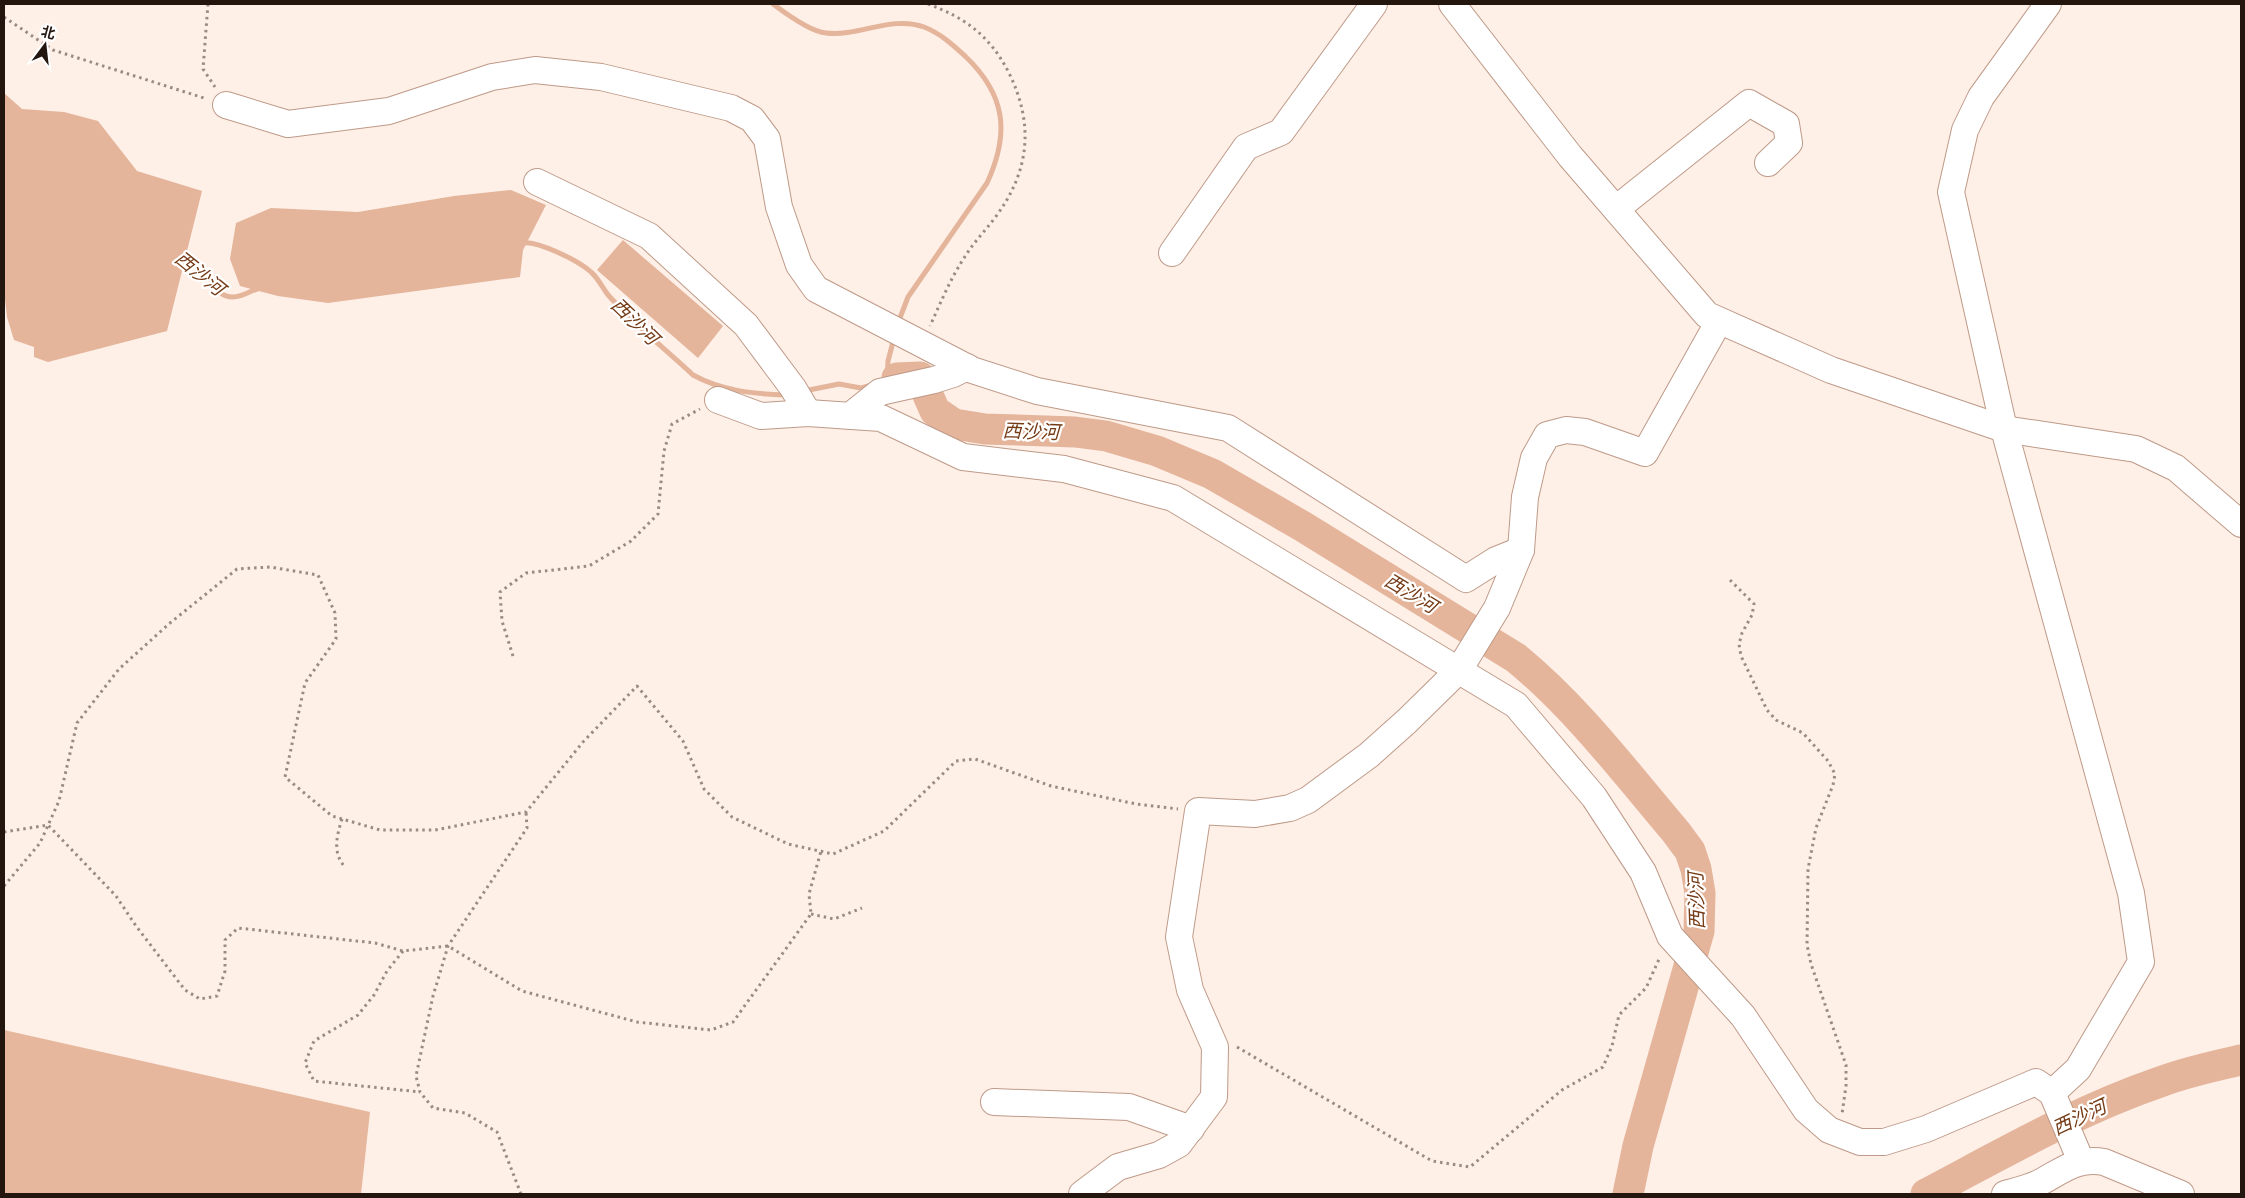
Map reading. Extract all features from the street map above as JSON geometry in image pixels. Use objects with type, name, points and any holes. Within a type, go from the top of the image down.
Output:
[{"type":"street","points":[[1172,253],[1246,147],[1281,132],[1374,4]]},
{"type":"street","points":[[1452,4],[1570,156],[1707,316],[1831,370],[2004,430],[2136,449],[2176,468],[2241,524]]},
{"type":"street","points":[[2048,4],[1982,97],[1965,130],[1951,192],[2004,430],[2131,893],[2141,962],[2078,1069],[2052,1094]]},
{"type":"street","points":[[226,105],[288,124],[389,111],[492,77],[535,70],[601,77],[731,108],[752,119],[767,139],[779,207],[799,265],[816,289],[967,367],[1037,391],[1228,428],[1466,579],[1496,560],[1521,550]]},
{"type":"street","points":[[1616,209],[1749,103],[1786,124],[1789,143],[1768,163]]},
{"type":"street","points":[[537,182],[649,236],[746,325],[793,388],[808,413]]},
{"type":"street","points":[[1082,1194],[1118,1167],[1142,1161],[1170,1150],[1185,1138],[1214,1097],[1215,1047],[1190,990],[1179,937],[1198,811],[1255,814],[1290,808],[1308,800],[1369,755],[1407,721],[1462,665],[1497,608],[1521,550],[1525,497],[1529,477],[1534,458],[1547,435],[1566,430],[1585,432],[1645,453],[1719,320]]},
{"type":"street","points":[[850,416],[880,392],[934,380],[967,367]]},
{"type":"street","points":[[718,400],[760,416],[808,413],[881,418],[962,457],[1064,469],[1173,498],[1462,665],[1516,705],[1594,797],[1643,872],[1670,936],[1718,986],[1743,1016],[1763,1043],[1806,1110],[1820,1124],[1839,1135],[1860,1142],[1884,1142],[1926,1129],[2036,1082],[2052,1094],[2080,1157]]},
{"type":"street","points":[[994,1102],[1129,1107],[1191,1129]]},
{"type":"street","points":[[2005,1194],[2037,1184],[2080,1157],[2123,1170],[2180,1194]]},
{"type":"street","points":[[2123,1170],[2132,1182],[2148,1194]]},
{"type":"path","points":[[208,4],[203,69],[226,105]]},
{"type":"path","points":[[922,343],[956,271],[1006,202],[1021,166],[1027,136],[1017,93],[1002,60],[978,31],[965,20],[928,4]]},
{"type":"path","points":[[4,17],[53,50],[226,105]]},
{"type":"path","points":[[513,656],[502,621],[500,592],[526,573],[589,566],[631,541],[658,514],[664,451],[672,424],[718,400]]},
{"type":"path","points":[[4,886],[40,843],[60,800],[77,723],[119,669],[170,623],[237,569],[270,567],[318,575],[335,613],[336,639],[305,683],[285,777],[332,816],[380,830],[435,830],[526,812],[583,742],[637,686],[682,741],[704,789],[732,818],[788,844],[821,852],[834,854],[884,831],[956,761],[975,758],[1051,786],[1136,804],[1198,811]]},
{"type":"path","points":[[1730,580],[1754,604],[1752,615],[1742,633],[1739,644],[1741,656],[1767,710],[1776,720],[1803,733],[1828,761],[1835,774],[1834,785],[1816,828],[1810,854],[1807,888],[1807,945],[1811,964],[1846,1064],[1846,1086],[1839,1135]]},
{"type":"path","points":[[521,1194],[498,1132],[465,1113],[433,1108],[420,1092],[416,1076],[433,996],[448,946],[527,828],[526,812]]},
{"type":"path","points":[[342,819],[336,840],[339,861],[345,867]]},
{"type":"path","points":[[48,825],[116,896],[136,926],[185,990],[200,999],[217,996],[225,971],[225,940],[238,928],[375,943],[403,951],[448,946],[522,991],[637,1022],[711,1030],[734,1022],[811,914],[809,894],[821,852]]},
{"type":"path","points":[[4,832],[48,825]]},
{"type":"path","points":[[811,914],[834,919],[862,908]]},
{"type":"path","points":[[1208,1031],[1432,1161],[1470,1167],[1562,1090],[1603,1067],[1612,1046],[1619,1015],[1646,988],[1670,936]]},
{"type":"path","points":[[403,951],[387,971],[374,995],[358,1014],[314,1041],[305,1063],[314,1081],[420,1092]]},
{"type":"shaded area","points":[[4,93],[22,109],[64,112],[98,121],[137,171],[202,191],[167,331],[48,362],[34,357],[34,347],[14,340],[7,317],[4,290]]},
{"type":"shaded area","points":[[511,190],[546,205],[523,250],[520,277],[328,303],[278,296],[240,286],[230,259],[236,223],[271,208],[358,212],[454,196]]},
{"type":"shaded area","points":[[623,240],[723,326],[698,358],[597,270]]},
{"type":"shaded area","points":[[4,1030],[370,1112],[361,1194],[4,1194]]},
{"type":"waterway","points":[[773,4],[806,26],[826,33],[851,32],[899,23],[924,27],[946,40],[965,56],[989,85],[996,100],[1000,115],[1001,131],[999,148],[987,183],[908,297],[898,323]]},
{"type":"waterway","name":"西沙河","points":[[522,243],[547,248],[585,267],[629,317],[693,375],[715,385],[738,391],[786,395]]},
{"type":"waterway","name":"西沙河","points":[[180,255],[203,270],[222,294],[237,297],[262,288]]},
{"type":"waterway","points":[[887,381],[888,361],[894,338]]},
{"type":"waterway","name":"西沙河","points":[[897,378],[920,377],[935,411],[954,424],[985,429],[1075,432],[1106,436],[1157,451],[1212,474],[1302,526],[1516,658],[1560,698],[1600,741],[1690,851],[1696,869],[1700,893],[1699,931],[1638,1146],[1628,1194]]},
{"type":"waterway","name":"西沙河","points":[[804,391],[839,384],[861,388],[872,385]]},
{"type":"waterway","name":"西沙河","points":[[1926,1194],[2070,1119],[2130,1093],[2180,1075],[2241,1060]]}]
